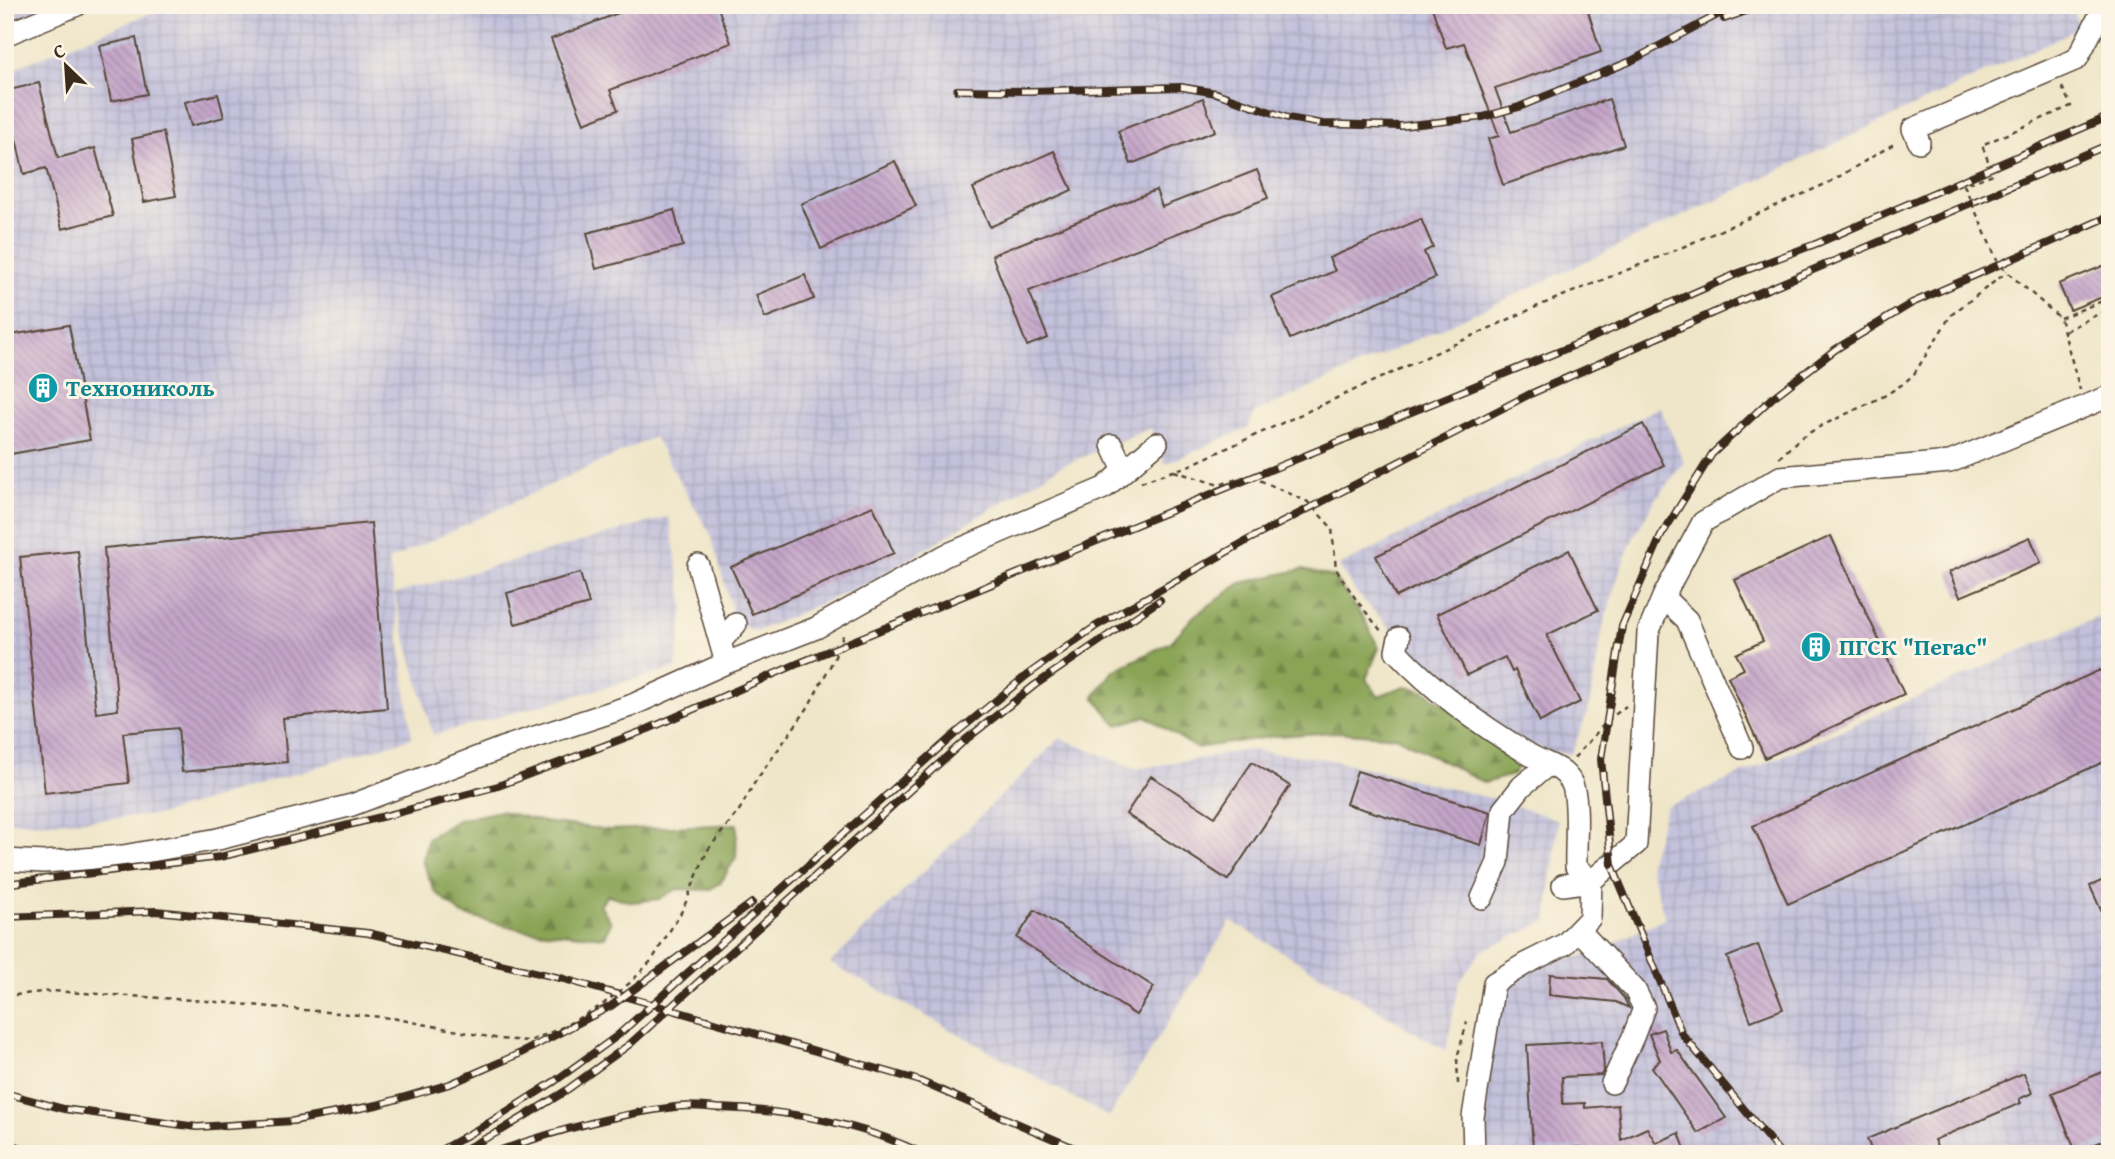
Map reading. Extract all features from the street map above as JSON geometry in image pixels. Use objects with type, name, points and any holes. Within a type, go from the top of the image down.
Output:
[{"type":"street","points":[[5,35],[77,5]]},
{"type":"street","points":[[1916,136],[2077,59],[2105,5]]},
{"type":"street","points":[[1563,885],[1591,881],[1636,844],[1648,633],[1663,597],[1703,522],[1780,477],[1950,463],[2110,396]]},
{"type":"street","points":[[5,860],[44,862],[123,856],[218,839],[352,805],[502,748],[630,706],[723,652],[816,628],[946,555],[1129,477],[1157,443]]},
{"type":"street","points":[[1112,445],[1129,477]]},
{"type":"street","points":[[698,565],[723,652]]},
{"type":"street","points":[[1663,597],[1687,620],[1742,748]]},
{"type":"street","points":[[723,652],[736,624]]},
{"type":"street","points":[[1397,645],[1424,681],[1502,738],[1555,767],[1573,784],[1576,867],[1591,881],[1590,918],[1579,930],[1565,944],[1494,983],[1473,1117],[1474,1154]]},
{"type":"street","points":[[1482,898],[1498,862],[1503,810],[1522,786],[1555,767]]},
{"type":"street","points":[[1579,930],[1635,990],[1644,1008],[1612,1083]]},
{"type":"path","points":[[2054,69],[2071,106],[1982,145],[1993,174],[1964,185],[1999,265],[2060,318],[2084,408]]},
{"type":"path","points":[[1129,477],[1174,471],[1538,306],[1669,253],[1830,182],[1916,136]]},
{"type":"path","points":[[1775,462],[1800,438],[1903,384],[1914,374],[1951,315],[2007,272]]},
{"type":"path","points":[[2060,318],[2110,298]]},
{"type":"path","points":[[2065,331],[2110,308]]},
{"type":"path","points":[[1174,471],[1219,485],[1243,477],[1255,478],[1308,502],[1332,528],[1336,569],[1397,645]]},
{"type":"path","points":[[5,996],[52,992],[220,1002],[392,1018],[499,1039],[530,1041],[563,1027],[602,1005],[631,982],[652,960],[683,909],[707,851],[740,809],[755,782],[807,709],[834,659],[846,629],[843,613]]},
{"type":"path","points":[[1555,767],[1645,691]]},
{"type":"shaded area","points":[[5,5],[51,5],[5,25]]},
{"type":"shaded area","points":[[171,5],[2071,5],[2079,28],[1530,288],[1254,413],[1248,428],[1165,464],[1151,428],[1059,467],[875,580],[757,631],[736,624],[711,535],[654,437],[389,560],[412,738],[159,815],[38,823],[5,821],[5,72]]},
{"type":"shaded area","points":[[1660,407],[1684,462],[1655,500],[1634,536],[1620,570],[1603,627],[1588,711],[1571,754],[1553,753],[1510,735],[1442,683],[1355,591],[1339,566]]},
{"type":"shaded area","points":[[669,517],[684,606],[676,668],[433,735],[394,594]]},
{"type":"shaded area","points":[[2110,612],[2110,1154],[1485,1154],[1470,1063],[1505,978],[1542,962],[1592,954],[1665,918],[1649,864],[1666,807]]},
{"type":"shaded area","points":[[1060,738],[1136,769],[1247,750],[1328,759],[1498,800],[1558,820],[1547,921],[1481,951],[1459,983],[1446,1051],[1231,921],[1109,1117],[830,963]]},
{"type":"green space","points":[[1303,569],[1333,577],[1363,617],[1379,648],[1366,679],[1378,696],[1405,686],[1425,691],[1523,760],[1513,775],[1484,783],[1397,737],[1336,732],[1276,736],[1196,748],[1146,716],[1117,725],[1094,697],[1113,671],[1171,642],[1194,616],[1241,583]]},
{"type":"green space","points":[[500,811],[544,822],[609,830],[737,824],[736,857],[721,882],[709,890],[677,889],[659,899],[632,902],[608,895],[600,905],[611,922],[605,937],[524,930],[463,915],[435,892],[422,861],[428,838],[458,820]]},
{"type":"building","points":[[639,5],[717,5],[731,43],[610,90],[618,110],[584,123],[551,39]]},
{"type":"building","points":[[1431,5],[1586,5],[1601,52],[1495,88],[1511,132],[1609,99],[1624,145],[1503,185],[1488,139],[1499,136],[1464,43],[1446,48]]},
{"type":"building","points":[[136,38],[147,94],[111,101],[100,46]]},
{"type":"building","points":[[39,83],[58,158],[95,148],[113,216],[62,229],[46,168],[24,174],[5,91]]},
{"type":"building","points":[[218,94],[224,117],[191,126],[185,102]]},
{"type":"building","points":[[1203,98],[1215,131],[1131,164],[1118,131]]},
{"type":"building","points":[[163,132],[176,196],[144,202],[132,139]]},
{"type":"building","points":[[1054,151],[1072,190],[990,227],[973,188]]},
{"type":"building","points":[[895,161],[916,206],[821,249],[801,204]]},
{"type":"building","points":[[1257,170],[1268,198],[1029,291],[1048,338],[1027,346],[992,255],[1156,190],[1162,207]]},
{"type":"building","points":[[674,210],[683,246],[596,269],[587,233]]},
{"type":"building","points":[[1421,219],[1433,247],[1424,252],[1435,278],[1290,339],[1272,297],[1335,271],[1329,258]]},
{"type":"building","points":[[2110,263],[2110,294],[2070,310],[2059,284]]},
{"type":"building","points":[[805,275],[814,299],[765,318],[756,295]]},
{"type":"building","name":"Технониколь","points":[[69,325],[90,440],[5,455],[5,336]]},
{"type":"building","points":[[1643,424],[1664,465],[1396,597],[1376,556]]},
{"type":"building","points":[[873,506],[894,553],[752,614],[731,567]]},
{"type":"building","points":[[371,523],[387,708],[283,718],[287,762],[182,772],[178,728],[123,733],[129,783],[45,793],[20,557],[78,551],[96,713],[118,710],[104,548]]},
{"type":"building","name":"ПГСК \"Пегас\"","points":[[1831,536],[1904,694],[1765,758],[1728,677],[1744,669],[1736,654],[1763,641],[1735,580]]},
{"type":"building","points":[[2030,537],[2041,563],[1960,597],[1949,572]]},
{"type":"building","points":[[1569,550],[1598,610],[1547,635],[1580,702],[1540,722],[1515,670],[1512,672],[1505,657],[1467,675],[1437,614]]},
{"type":"building","points":[[580,573],[589,604],[515,624],[507,593]]},
{"type":"building","points":[[2100,670],[2110,692],[2110,759],[1788,904],[1753,826]]},
{"type":"building","points":[[1252,762],[1290,786],[1228,880],[1126,814],[1151,776],[1215,817]]},
{"type":"building","points":[[1357,771],[1490,812],[1481,845],[1346,804]]},
{"type":"building","points":[[2110,877],[2110,930],[2090,886]]},
{"type":"building","points":[[1035,910],[1154,987],[1136,1015],[1017,938]]},
{"type":"building","points":[[1758,945],[1783,1009],[1751,1021],[1727,957]]},
{"type":"building","points":[[1550,974],[1607,979],[1629,1008],[1616,1002],[1549,995]]},
{"type":"building","points":[[1663,1029],[1671,1052],[1677,1050],[1726,1118],[1698,1133],[1652,1067],[1660,1060],[1649,1034]]},
{"type":"building","points":[[1602,1041],[1604,1070],[1601,1075],[1562,1077],[1563,1104],[1585,1103],[1585,1108],[1618,1105],[1621,1140],[1647,1128],[1656,1143],[1679,1133],[1687,1154],[1585,1154],[1581,1147],[1533,1150],[1527,1045]]},
{"type":"building","points":[[2110,1069],[2110,1138],[2076,1152],[2052,1093]]},
{"type":"building","points":[[2024,1073],[2032,1093],[2019,1099],[2021,1103],[1934,1140],[1940,1154],[1873,1154],[1867,1139]]},
{"type":"railway","points":[[957,90],[1181,87],[1216,93],[1288,118],[1323,124],[1402,126],[1483,117],[1519,107],[1631,61],[1736,5]]},
{"type":"railway","points":[[1724,19],[1763,5]]},
{"type":"railway","points":[[5,884],[220,857],[498,786],[648,729],[797,664],[1582,342],[2110,116]]},
{"type":"railway","points":[[434,1154],[555,1081],[617,1036],[956,733],[1027,675],[1096,626],[1248,540],[1528,395],[1749,297],[2110,144]]},
{"type":"railway","points":[[1781,1154],[1682,1034],[1612,865],[1601,759],[1622,626],[1661,536],[1712,454],[1772,398],[1836,349],[1912,303],[2110,216]]},
{"type":"railway","points":[[455,1154],[502,1130],[564,1092],[630,1044],[964,741],[1035,685],[1160,600]]},
{"type":"railway","points":[[5,1093],[64,1109],[197,1127],[293,1121],[377,1105],[450,1084],[521,1053],[611,1006],[752,903]]},
{"type":"railway","points":[[5,917],[156,911],[368,933],[564,979],[917,1080],[1088,1154]]},
{"type":"railway","points":[[490,1154],[604,1120],[686,1106],[744,1109],[823,1120],[875,1134],[924,1154]]},
{"type":"railway","points":[[5,1143],[44,1154]]},
{"type":"place","name":"Технониколь","points":[[43,388]]},
{"type":"place","name":"ПГСК \"Пегас\"","points":[[1816,647]]}]
